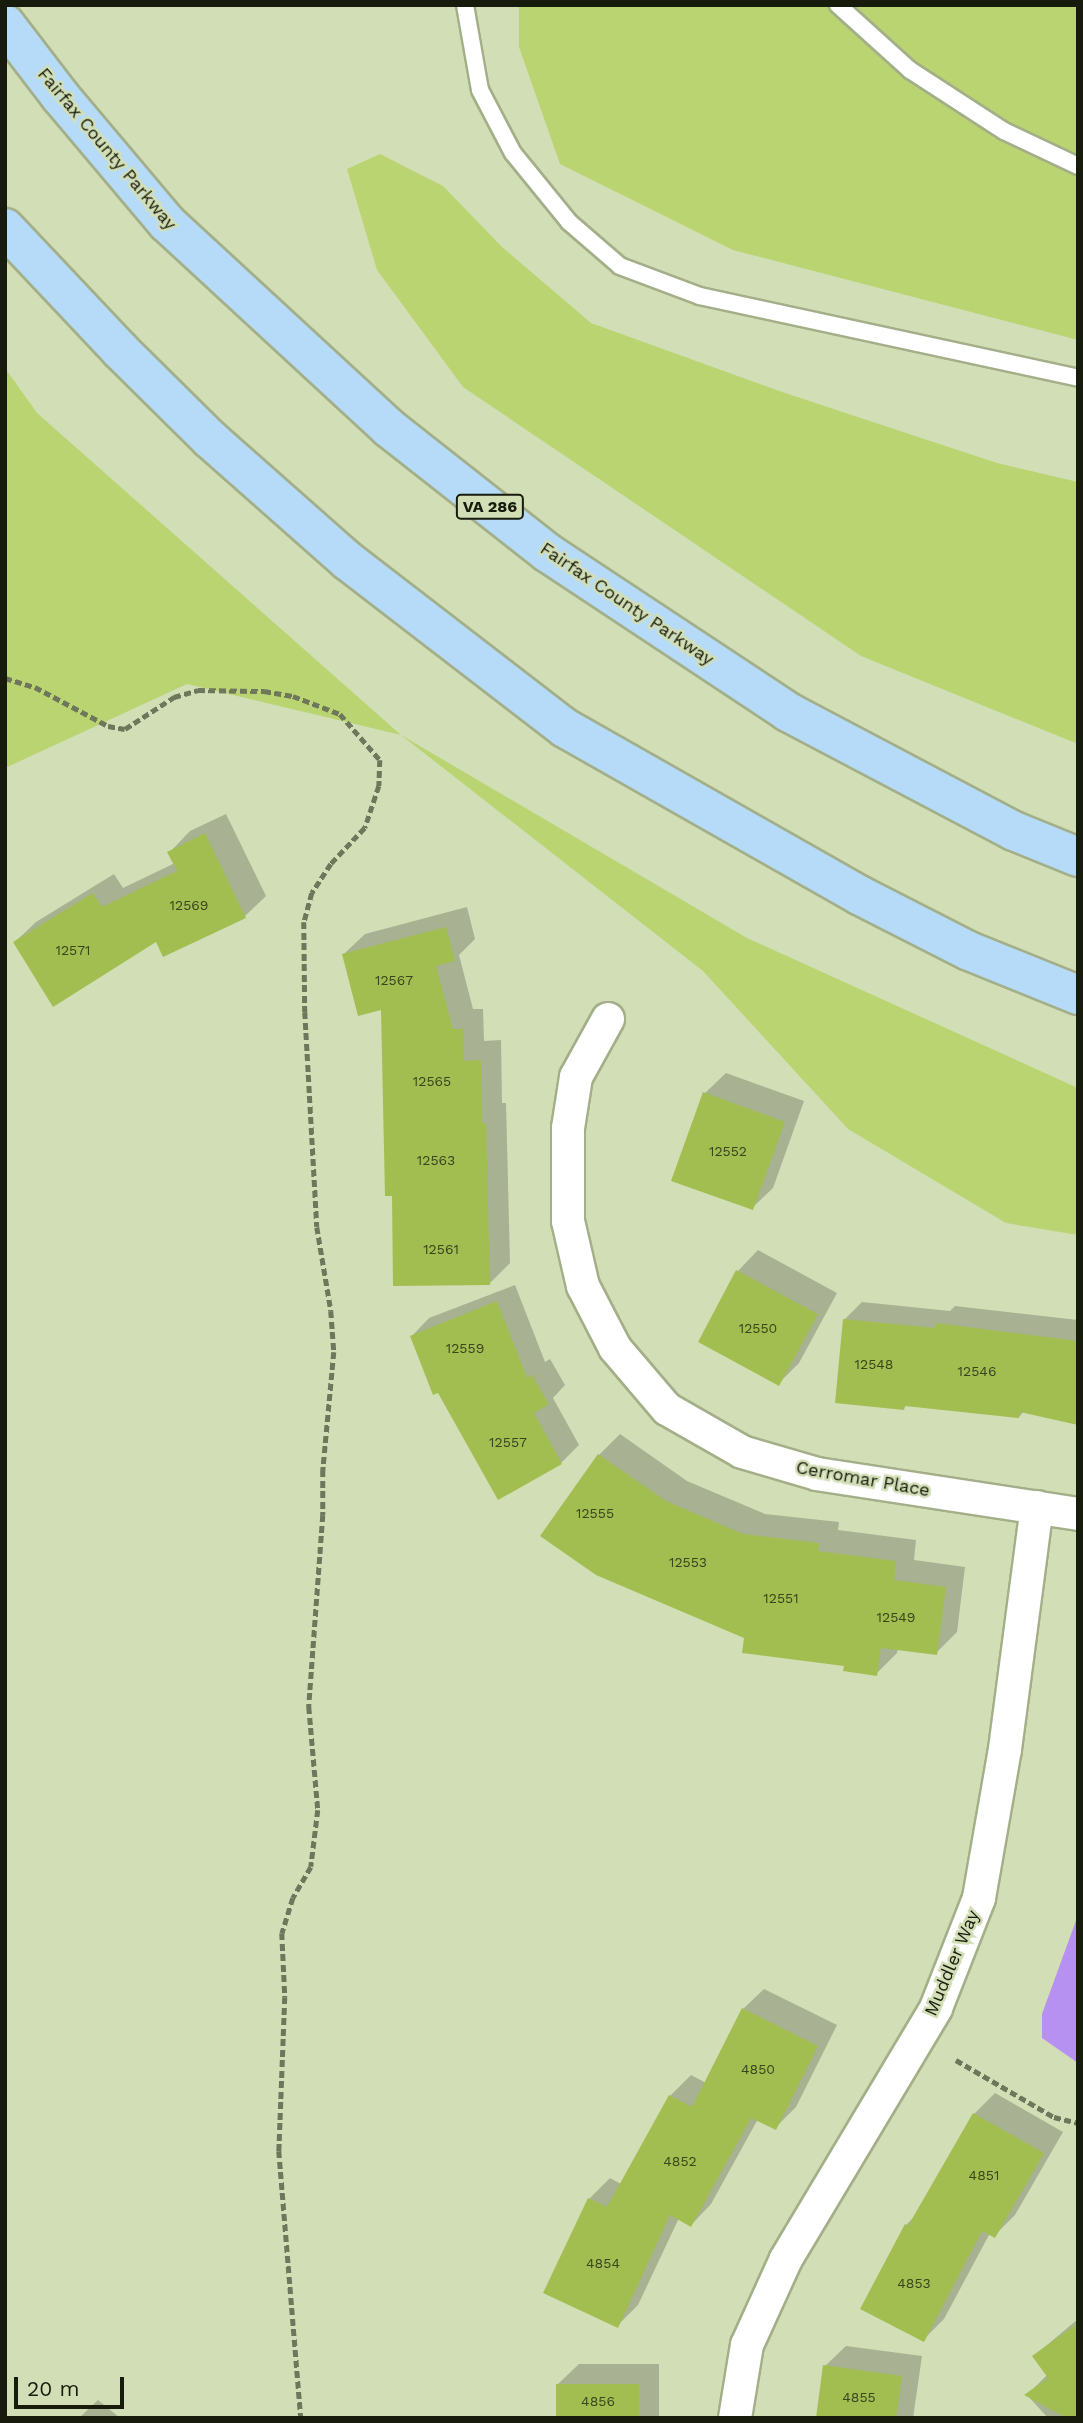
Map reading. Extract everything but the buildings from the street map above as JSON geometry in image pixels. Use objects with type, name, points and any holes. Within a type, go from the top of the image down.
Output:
[{"type":"highway","name":"Fairfax County Parkway","points":[[5,24],[60,96],[167,223],[389,428],[548,553],[788,712],[1014,831],[1078,857]]},
{"type":"highway","points":[[5,228],[93,322],[210,439],[348,561],[565,728],[859,895],[969,951],[1078,995]]},
{"type":"street","name":"Cerromar Place","points":[[608,1019],[576,1077],[568,1128],[568,1221],[583,1286],[615,1348],[667,1409],[741,1452],[817,1474],[1078,1514]]},
{"type":"street","name":"Muddler Way","points":[[735,2418],[747,2345],[780,2271],[936,2008],[979,1898],[1006,1749],[1037,1507]]},
{"type":"lane","points":[[465,5],[480,90],[513,153],[569,222],[620,267],[700,296],[1078,378]]},
{"type":"lane","points":[[838,5],[910,70],[1004,131],[1078,166]]},
{"type":"path","points":[[5,678],[35,687],[108,726],[125,729],[174,696],[198,690],[264,691],[293,696],[340,713],[380,760],[379,786],[365,828],[331,864],[312,893],[304,922],[305,1012],[317,1227],[331,1311],[334,1352],[323,1470],[323,1515],[309,1707],[318,1810],[311,1867],[293,1898],[282,1933],[285,1997],[279,2151],[301,2418]]},
{"type":"path","points":[[956,2060],[1055,2117],[1078,2123]]},
{"type":"green space","points":[[519,5],[1078,5],[1078,340],[733,250],[560,164],[519,47]]},
{"type":"green space","points":[[380,154],[443,186],[502,247],[591,323],[782,392],[997,463],[1078,482],[1078,744],[861,656],[463,387],[377,270],[347,169]]},
{"type":"green space","points":[[5,368],[37,413],[401,735],[187,684],[5,768]]},
{"type":"green space","points":[[401,735],[747,938],[1078,1088],[1078,1235],[1006,1223],[848,1129],[703,971]]},
{"type":"shaded area","points":[[1078,1915],[1078,2063],[1042,2038],[1042,2014]]}]
